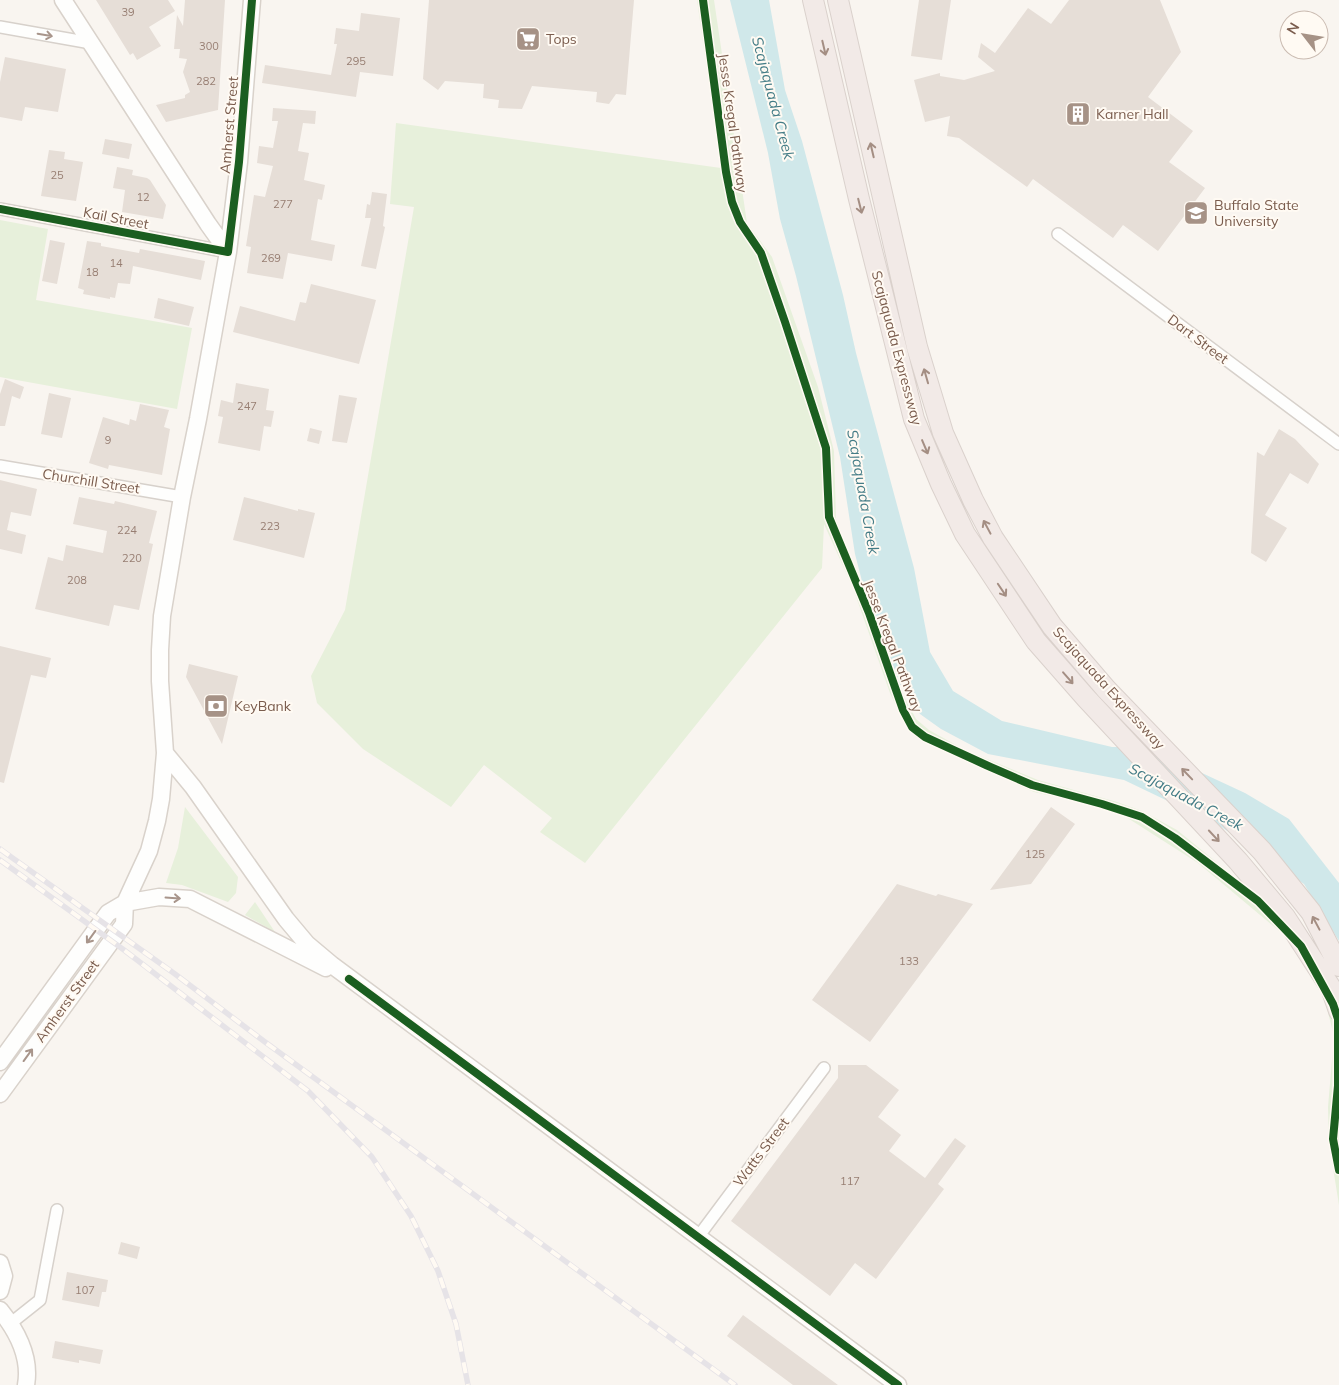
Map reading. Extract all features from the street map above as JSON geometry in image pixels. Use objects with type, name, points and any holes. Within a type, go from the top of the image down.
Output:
[{"type":"highway","name":"Scajaquada Expressway","points":[[813,0],[861,208],[914,419],[941,484],[965,534],[1036,641],[1086,698],[1238,861],[1285,917],[1330,988],[1339,1011]]},
{"type":"highway","name":"Scajaquada Expressway","points":[[838,0],[917,346],[943,433],[973,500],[993,538],[1052,626],[1106,689],[1262,851],[1311,912],[1339,966]]},
{"type":"highway","points":[[847,0],[847,39]]},
{"type":"main road","points":[[62,0],[228,252]]},
{"type":"main road","name":"Amherst Street","points":[[0,1094],[124,924],[125,903],[149,851],[157,822],[165,753],[160,650],[166,592],[228,252],[252,0]]},
{"type":"main road","points":[[165,753],[193,786],[286,919],[308,944],[349,979],[898,1385]]},
{"type":"main road","points":[[125,903],[159,897],[190,899],[349,979]]},
{"type":"main road","name":"Amherst Street","points":[[0,1062],[108,913],[125,903]]},
{"type":"main road","points":[[0,1263],[4,1276],[0,1290]]},
{"type":"main road","points":[[0,1310],[11,1323],[22,1344],[28,1378],[26,1385]]},
{"type":"street","points":[[0,27],[90,43]]},
{"type":"street","name":"Kail Street","points":[[0,209],[228,252]]},
{"type":"street","name":"Dart Street","points":[[1058,234],[1339,444]]},
{"type":"street","name":"Churchill Street","points":[[0,466],[182,496]]},
{"type":"street","name":"Watts Street","points":[[698,1237],[824,1068]]},
{"type":"street","points":[[11,1323],[40,1300],[57,1210]]},
{"type":"green space","points":[[697,0],[714,0],[747,223],[772,257],[818,387],[834,451],[836,519],[899,687],[916,719],[929,730],[965,750],[1038,780],[1142,811],[1177,830],[1258,896],[1339,991],[1339,1205],[1329,1143],[1328,1107],[1334,1036],[1323,993],[1290,940],[1198,863],[1126,817],[1091,805],[1034,792],[916,737],[904,723],[890,693],[853,588],[824,524],[822,568],[585,863],[540,832],[552,818],[484,765],[451,807],[363,749],[317,703],[311,676],[345,610],[414,207],[390,204],[396,123],[721,168]]},
{"type":"green space","points":[[0,220],[48,229],[36,300],[192,328],[177,409],[0,377]]},
{"type":"green space","points":[[185,807],[238,877],[236,893],[228,902],[182,885],[166,883],[178,848]]},
{"type":"green space","points":[[255,902],[275,932],[245,915]]},
{"type":"water","name":"Scajaquada Creek","points":[[730,0],[769,0],[785,90],[802,141],[843,295],[856,353],[914,568],[930,652],[953,691],[1002,721],[1112,747],[1146,747],[1245,793],[1289,819],[1339,883],[1339,941],[1304,884],[1220,826],[1124,780],[988,754],[941,729],[920,714],[900,684],[863,585],[855,554],[840,457],[796,276],[780,219],[768,153]]},
{"type":"building","points":[[96,0],[168,0],[175,11],[149,27],[161,46],[137,60],[133,53],[130,55]]},
{"type":"building","points":[[185,0],[225,0],[218,110],[166,122],[156,105],[185,98],[185,95],[190,92],[183,72],[187,59],[179,58],[180,49],[174,49],[177,15],[183,26]]},
{"type":"building","name":"Tops","points":[[429,0],[634,0],[626,95],[616,94],[609,104],[596,102],[597,92],[532,86],[522,109],[498,108],[499,100],[483,98],[484,84],[445,81],[438,90],[423,79]]},
{"type":"building","points":[[919,0],[951,0],[942,60],[911,56]]},
{"type":"building","name":"Karner Hall","points":[[1069,0],[1160,0],[1181,52],[1148,97],[1193,131],[1169,162],[1205,188],[1158,251],[1123,225],[1113,238],[1033,179],[1027,187],[959,138],[947,136],[950,116],[925,122],[914,80],[940,73],[940,76],[964,80],[995,71],[978,57],[981,43],[995,53],[1028,8],[1051,24]]},
{"type":"building","points":[[361,13],[400,18],[393,76],[360,72],[356,97],[262,83],[265,65],[331,75],[337,44],[334,44],[336,28],[359,31]]},
{"type":"building","points":[[5,57],[66,69],[58,112],[25,107],[22,121],[0,117],[0,82]]},
{"type":"building","points":[[273,108],[316,111],[315,124],[303,123],[298,151],[309,153],[304,180],[325,185],[322,200],[318,199],[311,240],[335,245],[332,261],[288,253],[283,279],[247,273],[251,247],[246,246],[254,195],[265,197],[273,166],[257,163],[259,146],[273,148],[278,121],[272,121]]},
{"type":"building","points":[[105,139],[132,144],[129,159],[102,154]]},
{"type":"building","points":[[49,150],[65,152],[64,159],[83,162],[76,201],[41,196]]},
{"type":"building","points":[[117,167],[133,170],[132,175],[150,180],[166,205],[163,219],[122,212],[125,190],[113,188]]},
{"type":"building","points":[[372,192],[387,194],[383,226],[385,227],[376,269],[361,266],[371,218],[365,218],[367,204],[370,205]]},
{"type":"building","points":[[50,240],[65,243],[57,284],[42,281]]},
{"type":"building","points":[[87,241],[101,243],[101,246],[139,253],[140,249],[205,261],[201,280],[133,266],[130,284],[118,283],[115,298],[110,297],[110,299],[83,294],[84,290],[78,288]]},
{"type":"building","points":[[311,284],[376,300],[359,364],[233,332],[240,306],[295,321],[300,302],[306,303]]},
{"type":"building","points":[[158,298],[194,307],[189,326],[154,318]]},
{"type":"building","points":[[5,379],[24,387],[20,399],[12,396],[5,426],[0,426],[0,394]]},
{"type":"building","points":[[236,383],[269,389],[266,410],[274,411],[271,427],[264,426],[260,451],[218,443],[223,417],[218,416],[221,400],[233,403]]},
{"type":"building","points":[[49,393],[71,398],[62,438],[41,434]]},
{"type":"building","points":[[339,395],[357,398],[347,443],[332,441]]},
{"type":"building","points":[[140,404],[169,410],[164,427],[170,429],[162,475],[109,465],[108,469],[89,463],[103,417],[129,425],[130,419],[136,421]]},
{"type":"building","points":[[310,428],[322,431],[319,444],[307,441]]},
{"type":"building","points":[[1279,429],[1295,439],[1319,464],[1308,484],[1290,473],[1265,515],[1287,528],[1266,562],[1251,553],[1257,452],[1264,456]]},
{"type":"building","points":[[0,480],[37,489],[31,516],[11,512],[7,530],[26,535],[22,554],[0,549]]},
{"type":"building","points":[[79,497],[114,504],[115,501],[157,511],[149,543],[153,544],[139,610],[114,605],[109,626],[35,609],[48,557],[63,561],[66,545],[103,553],[107,531],[73,524]]},
{"type":"building","points":[[244,497],[298,511],[298,509],[315,513],[304,558],[233,540]]},
{"type":"building","points":[[0,646],[51,658],[46,678],[31,675],[4,783],[0,782]]},
{"type":"building","name":"KeyBank","points":[[189,664],[238,676],[222,744],[186,677]]},
{"type":"building","points":[[1051,807],[1075,824],[1031,884],[990,890]]},
{"type":"building","points":[[897,884],[936,896],[938,894],[973,904],[870,1042],[812,1000]]},
{"type":"building","points":[[838,1065],[866,1065],[899,1090],[878,1117],[901,1135],[889,1151],[925,1178],[955,1138],[966,1146],[938,1184],[944,1189],[876,1279],[855,1263],[830,1296],[731,1221],[838,1078]]},
{"type":"building","points":[[121,1242],[140,1247],[137,1259],[118,1254]]},
{"type":"building","points":[[67,1272],[108,1280],[106,1292],[102,1292],[99,1307],[62,1300]]},
{"type":"building","points":[[743,1315],[838,1385],[793,1385],[727,1336]]},
{"type":"building","points":[[55,1341],[103,1350],[100,1364],[79,1360],[79,1363],[52,1358]]},
{"type":"railway","points":[[0,849],[175,974],[265,1042],[735,1385]]},
{"type":"railway","points":[[0,860],[124,950],[308,1091],[372,1157],[411,1216],[438,1271],[456,1324],[468,1385]]},
{"type":"cycle path","points":[[0,209],[228,252],[239,162],[252,0]]},
{"type":"cycle path","name":"Jesse Kregal Pathway","points":[[703,0],[726,172],[732,202],[740,222],[761,253],[785,322],[826,448],[829,517],[869,613],[903,710],[912,727],[925,737],[1032,785],[1142,817],[1175,838],[1258,901],[1301,946],[1333,1004],[1338,1019],[1338,1086],[1333,1139],[1339,1170]]},
{"type":"cycle path","points":[[349,979],[898,1385]]},
{"type":"place","name":"Tops","points":[[528,39]]},
{"type":"place","name":"Karner Hall","points":[[1078,114]]},
{"type":"place","name":"Buffalo State University","points":[[1196,213]]},
{"type":"place","name":"KeyBank","points":[[216,706]]}]
